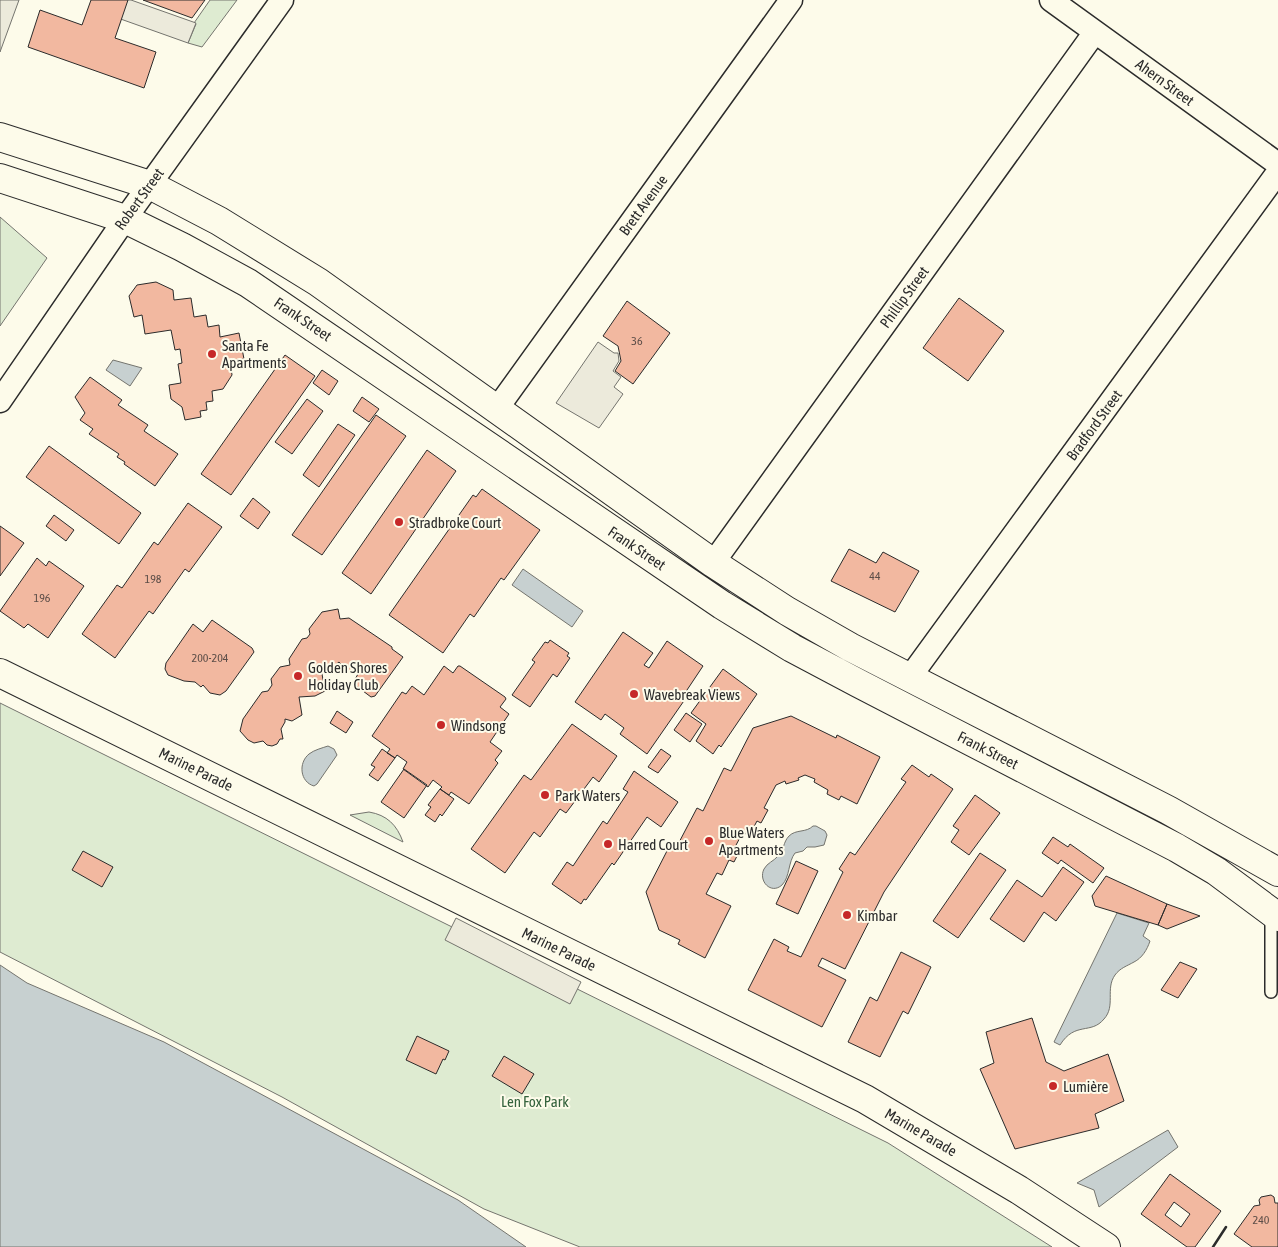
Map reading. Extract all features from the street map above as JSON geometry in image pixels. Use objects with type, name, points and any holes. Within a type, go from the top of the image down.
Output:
[{"type":"main road","name":"Frank Street","points":[[0,137],[150,186],[219,221],[318,282],[713,563],[787,610],[850,647],[1168,810],[1278,872]]},
{"type":"main road","name":"Frank Street","points":[[0,178],[124,219],[182,247],[248,283],[722,605],[776,638],[858,683],[1177,848],[1216,871],[1274,914]]},
{"type":"main road","name":"Marine Parade","points":[[0,673],[865,1099],[1019,1190],[1106,1247]]},
{"type":"street","name":"Robert Street","points":[[0,401],[124,219],[150,186],[282,0]]},
{"type":"street","name":"Brett Avenue","points":[[496,410],[791,0]]},
{"type":"street","name":"Ahern Street","points":[[1051,0],[1278,164]]},
{"type":"street","name":"Phillip Street","points":[[713,563],[1095,32]]},
{"type":"street","name":"Bradford Street","points":[[910,678],[1278,172]]},
{"type":"lane","points":[[1271,992],[1274,914]]},
{"type":"green space","points":[[210,0],[237,0],[202,47],[188,43],[196,24],[194,23]]},
{"type":"green space","points":[[0,217],[47,258],[0,326]]},
{"type":"green space","name":"Len Fox Park","points":[[0,703],[888,1143],[1052,1247],[580,1247],[484,1209],[282,1097],[0,952]]},
{"type":"green space","points":[[369,812],[386,818],[391,822],[403,842],[350,815]]},
{"type":"shaded area","points":[[0,0],[19,0],[0,52]]},
{"type":"shaded area","points":[[121,0],[131,0],[196,23],[188,43],[115,17]]},
{"type":"shaded area","points":[[598,342],[614,353],[618,353],[619,361],[613,371],[621,377],[614,387],[623,394],[599,428],[556,403]]},
{"type":"shaded area","points":[[113,360],[142,368],[130,386],[106,370]]},
{"type":"shaded area","points":[[523,569],[583,611],[572,627],[512,585]]},
{"type":"shaded area","points":[[328,746],[334,749],[337,755],[317,784],[314,786],[309,784],[302,772],[305,758],[318,749]]},
{"type":"shaded area","points":[[813,826],[825,831],[827,835],[824,845],[807,847],[803,851],[795,853],[785,882],[778,888],[767,885],[763,878],[764,869],[780,854],[787,838],[792,834],[807,830]]},
{"type":"shaded area","points":[[1117,913],[1149,923],[1143,936],[1150,941],[1149,944],[1139,958],[1121,969],[1112,980],[1108,1014],[1104,1019],[1099,1024],[1071,1033],[1060,1045],[1054,1042]]},
{"type":"shaded area","points":[[456,918],[581,982],[570,1004],[445,940]]},
{"type":"shaded area","points":[[0,965],[27,983],[164,1042],[458,1200],[526,1247],[0,1247]]},
{"type":"shaded area","points":[[1168,1130],[1178,1147],[1099,1207],[1094,1190],[1077,1183]]},
{"type":"building","points":[[91,0],[128,0],[115,38],[156,52],[144,88],[28,47],[40,10],[82,25]]},
{"type":"building","points":[[143,0],[205,0],[192,18]]},
{"type":"building","name":"Santa Fe Apartments","points":[[156,282],[173,290],[174,300],[191,298],[194,317],[206,315],[208,327],[219,325],[220,337],[239,333],[244,359],[230,361],[232,375],[223,389],[212,391],[213,401],[206,402],[207,410],[200,411],[201,417],[185,420],[182,407],[171,399],[169,385],[181,383],[178,364],[182,363],[180,349],[175,350],[171,330],[145,334],[142,315],[134,317],[129,296],[137,285]]},
{"type":"building","points":[[959,298],[1004,331],[968,381],[923,348]]},
{"type":"building","points":[[627,301],[670,333],[633,384],[615,371],[621,361],[618,346],[603,336]]},
{"type":"building","points":[[285,355],[315,376],[231,495],[201,474]]},
{"type":"building","points":[[322,370],[338,381],[329,395],[313,383]]},
{"type":"building","points":[[90,377],[122,400],[118,405],[148,425],[144,431],[178,454],[155,486],[124,464],[125,462],[117,457],[119,454],[89,434],[93,429],[80,420],[85,413],[75,397]]},
{"type":"building","points":[[362,397],[379,409],[369,422],[353,411]]},
{"type":"building","points":[[307,399],[323,411],[292,454],[275,442]]},
{"type":"building","points":[[376,415],[406,436],[322,555],[292,535]]},
{"type":"building","points":[[338,424],[355,435],[319,487],[303,475]]},
{"type":"building","points":[[49,446],[141,513],[119,544],[26,477]]},
{"type":"building","name":"Stradbroke Court","points":[[427,450],[456,471],[371,594],[342,573]]},
{"type":"building","points":[[482,489],[540,530],[504,580],[501,578],[474,617],[470,614],[443,653],[389,615],[473,495],[476,497]]},
{"type":"building","points":[[253,498],[270,512],[258,529],[240,516]]},
{"type":"building","points":[[188,503],[222,527],[189,572],[185,569],[153,614],[149,611],[115,658],[82,634],[117,585],[122,588],[154,542],[158,545]]},
{"type":"building","points":[[54,515],[74,530],[66,541],[46,526]]},
{"type":"building","points":[[0,526],[24,543],[0,576]]},
{"type":"building","points":[[849,549],[876,563],[883,552],[919,571],[895,612],[831,581]]},
{"type":"building","points":[[37,558],[46,566],[49,561],[84,586],[48,638],[28,624],[24,628],[0,611]]},
{"type":"building","name":"Golden Shores Holiday Club","points":[[338,609],[340,619],[349,618],[392,647],[403,657],[375,696],[371,697],[355,685],[354,681],[358,674],[346,670],[339,662],[333,667],[325,665],[326,669],[322,674],[325,691],[315,696],[299,697],[302,715],[292,721],[285,719],[281,729],[283,739],[280,739],[277,744],[272,746],[267,745],[263,741],[254,743],[248,740],[240,731],[243,719],[262,692],[268,691],[272,685],[271,679],[280,667],[290,665],[289,659],[302,639],[307,638],[310,634],[309,629],[322,612]]},
{"type":"building","points":[[212,620],[252,648],[254,652],[226,691],[220,695],[210,693],[203,685],[201,687],[195,682],[184,681],[168,675],[165,669],[166,663],[193,624],[203,632]]},
{"type":"building","name":"Wavebreak Views","points":[[623,632],[653,653],[644,665],[649,668],[667,641],[703,666],[685,693],[688,695],[647,754],[620,734],[624,728],[605,714],[601,720],[575,702]]},
{"type":"building","points":[[550,640],[569,653],[567,656],[570,658],[557,677],[553,674],[530,707],[512,695],[535,662],[532,660],[545,642],[548,643]]},
{"type":"building","name":"Windsong","points":[[444,666],[453,673],[460,666],[505,697],[506,699],[500,707],[509,714],[490,742],[502,751],[495,760],[498,763],[469,804],[451,792],[449,795],[440,789],[442,787],[433,780],[428,787],[403,769],[407,762],[397,755],[395,758],[387,753],[390,749],[372,736],[402,692],[406,694],[412,686],[424,695]]},
{"type":"building","points":[[723,669],[757,694],[721,747],[719,745],[713,754],[696,741],[706,724],[691,713]]},
{"type":"building","points":[[337,711],[353,722],[346,733],[330,723]]},
{"type":"building","points":[[686,713],[702,724],[690,742],[674,730]]},
{"type":"building","name":"Blue Waters Apartments","points":[[791,716],[836,738],[837,735],[880,757],[857,804],[841,796],[839,800],[827,794],[828,790],[814,782],[815,779],[805,775],[798,778],[799,780],[786,784],[785,781],[776,785],[764,808],[768,810],[761,823],[757,821],[749,836],[743,832],[735,847],[740,850],[734,862],[729,860],[722,875],[717,873],[706,894],[731,906],[705,958],[678,944],[680,940],[659,930],[646,892],[669,847],[675,850],[697,808],[703,811],[724,768],[731,771],[753,728]]},
{"type":"building","name":"Park Waters","points":[[572,724],[617,756],[599,782],[593,777],[566,813],[560,809],[540,837],[534,832],[505,873],[471,849],[524,775],[531,780]]},
{"type":"building","points":[[382,749],[395,758],[378,781],[369,775],[375,767],[371,765]]},
{"type":"building","points":[[661,749],[671,756],[658,773],[648,767]]},
{"type":"building","name":"Kimbar","points":[[912,765],[929,777],[931,774],[953,789],[884,892],[845,969],[822,958],[818,966],[846,980],[822,1027],[748,990],[774,939],[789,947],[787,951],[801,957],[843,872],[839,869],[850,852],[855,855],[906,782],[901,779]]},
{"type":"building","points":[[404,769],[427,785],[404,818],[381,802]]},
{"type":"building","name":"Harred Court","points":[[634,771],[678,802],[661,827],[647,817],[614,865],[612,863],[586,900],[584,899],[581,904],[552,884],[567,862],[573,866],[603,821],[607,824],[628,792],[623,789]]},
{"type":"building","points":[[440,789],[454,799],[442,816],[440,814],[435,822],[425,815],[431,807],[428,805]]},
{"type":"building","points":[[975,795],[1000,813],[969,855],[951,842],[959,830],[953,826]]},
{"type":"building","points":[[1053,837],[1068,847],[1070,844],[1104,868],[1093,883],[1061,860],[1058,864],[1042,853]]},
{"type":"building","points":[[83,851],[113,867],[102,887],[72,870]]},
{"type":"building","points":[[980,853],[1006,870],[958,938],[933,921]]},
{"type":"building","points":[[796,861],[818,871],[798,914],[776,904]]},
{"type":"building","points":[[1063,867],[1084,882],[1056,921],[1044,912],[1024,942],[990,919],[1017,880],[1042,897]]},
{"type":"building","points":[[1106,876],[1167,904],[1158,925],[1095,906],[1092,896]]},
{"type":"building","points":[[1167,904],[1200,916],[1167,929],[1158,925]]},
{"type":"building","points":[[901,952],[931,967],[908,1014],[903,1011],[880,1057],[848,1042],[870,997],[877,1001]]},
{"type":"building","points":[[1180,962],[1197,969],[1178,998],[1161,990]]},
{"type":"building","name":"Lumière","points":[[1032,1018],[1046,1062],[1064,1071],[1108,1054],[1124,1101],[1095,1114],[1099,1128],[1015,1149],[980,1069],[994,1063],[986,1032]]},
{"type":"building","points":[[417,1036],[449,1051],[436,1074],[406,1060]]},
{"type":"building","points":[[504,1056],[534,1074],[522,1094],[492,1076]]},
{"type":"building","points":[[1170,1174],[1221,1211],[1195,1247],[1187,1247],[1141,1214]],"holes":[[[1174,1202],[1190,1214],[1181,1227],[1165,1215]]]},
{"type":"building","points":[[1271,1195],[1274,1197],[1275,1203],[1278,1203],[1278,1247],[1252,1247],[1234,1234],[1254,1206],[1260,1205],[1259,1200],[1261,1197]]},
{"type":"wall","points":[[1213,1247],[1226,1227]]},
{"type":"place","name":"Santa Fe Apartments","points":[[212,354]]},
{"type":"place","name":"Stradbroke Court","points":[[399,522]]},
{"type":"place","name":"Golden Shores Holiday Club","points":[[298,676]]},
{"type":"place","name":"Wavebreak Views","points":[[634,694]]},
{"type":"place","name":"Windsong","points":[[441,725]]},
{"type":"place","name":"Park Waters","points":[[545,795]]},
{"type":"place","name":"Blue Waters Apartments","points":[[709,841]]},
{"type":"place","name":"Harred Court","points":[[608,844]]},
{"type":"place","name":"Kimbar","points":[[847,915]]},
{"type":"place","name":"Lumière","points":[[1053,1086]]}]
